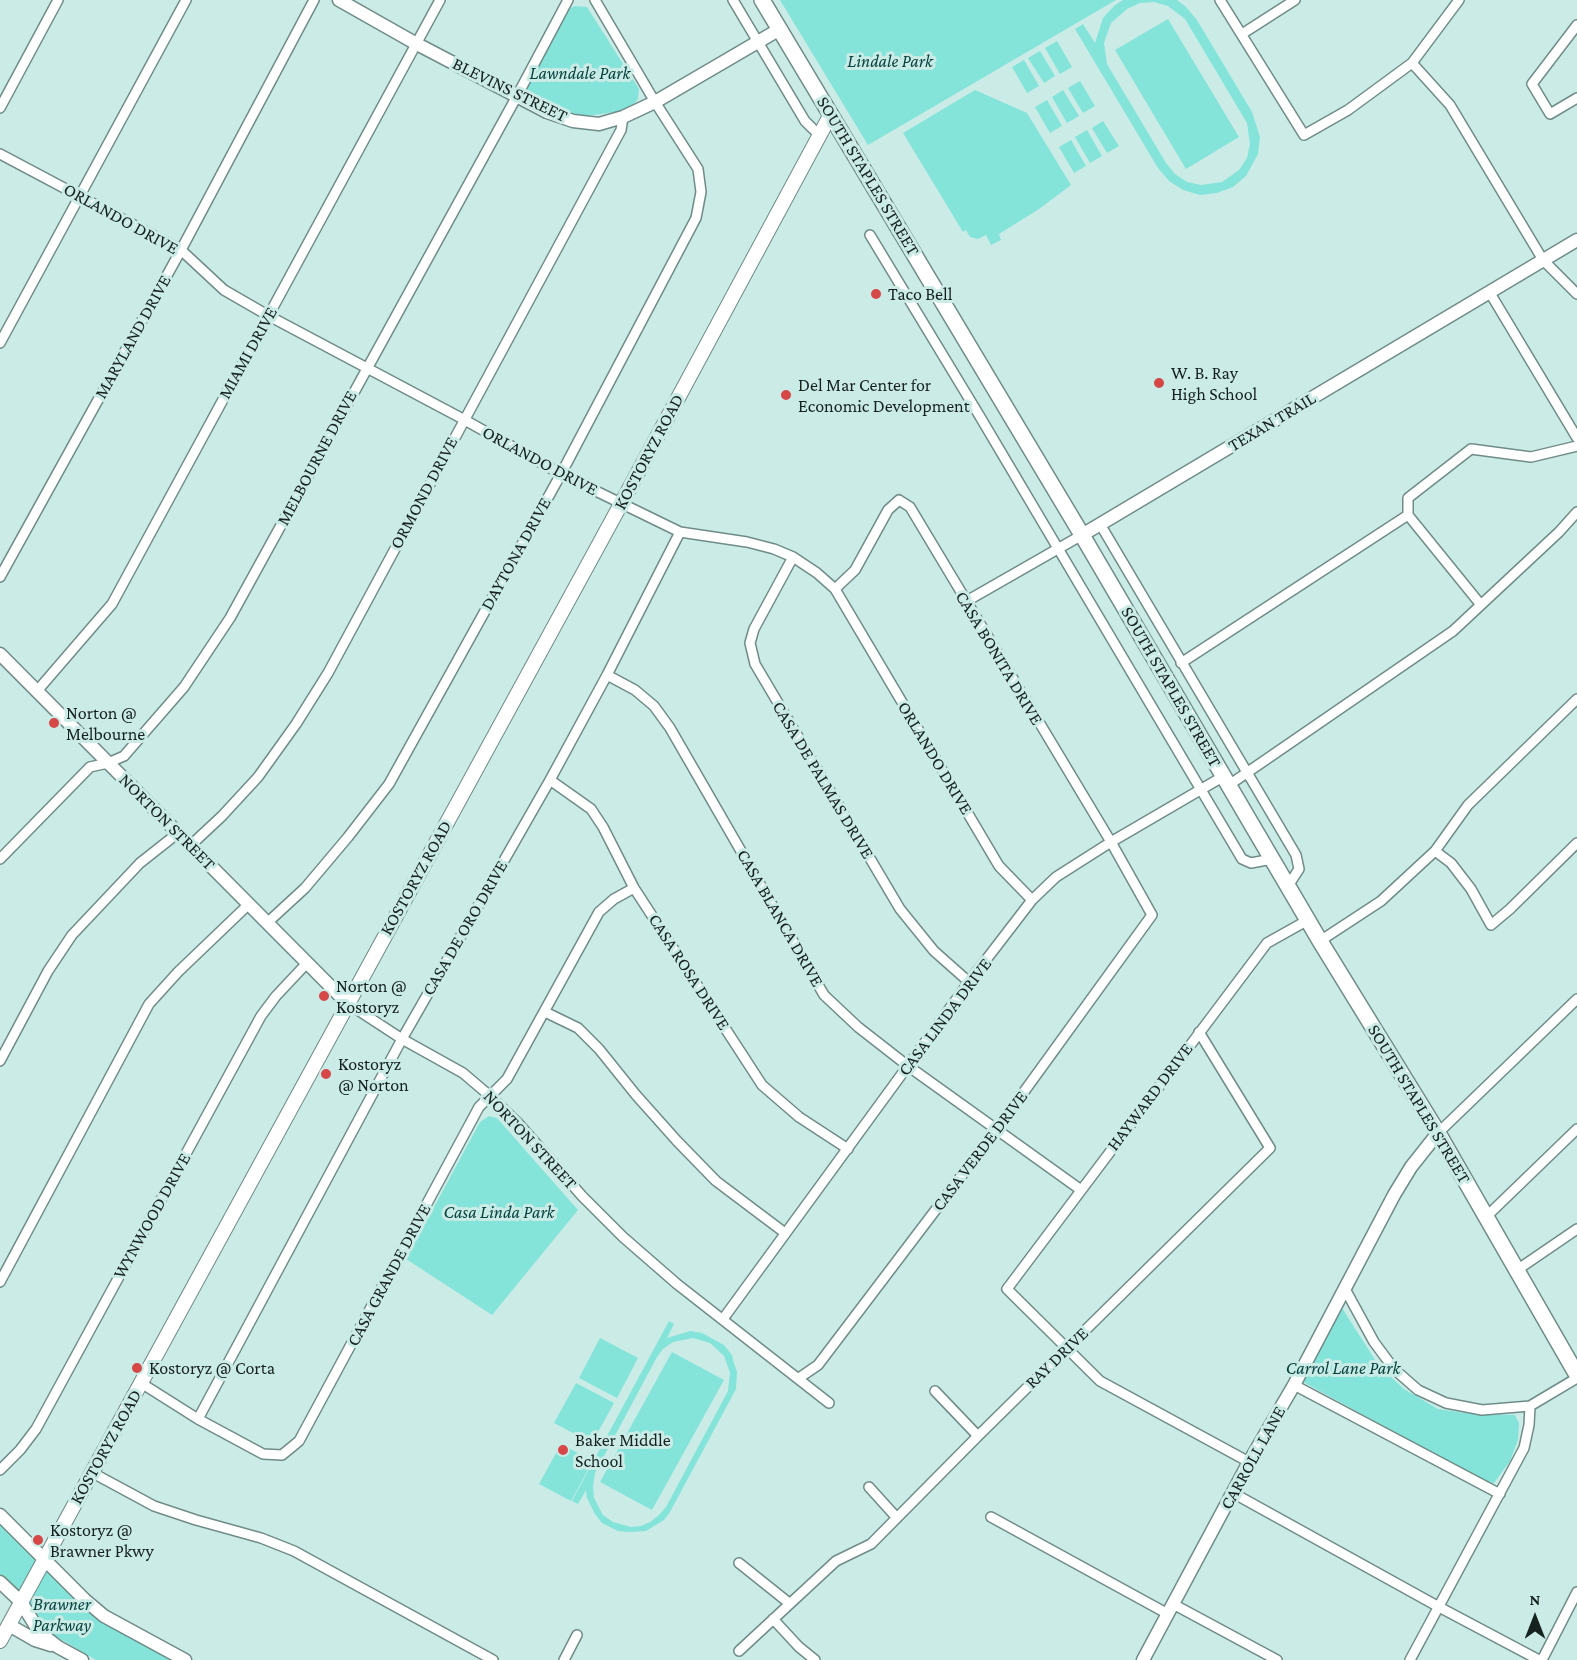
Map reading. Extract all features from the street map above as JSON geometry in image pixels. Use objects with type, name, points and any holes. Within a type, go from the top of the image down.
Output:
[{"type":"main road","name":"SOUTH STAPLES STREET","points":[[762,0],[1082,535],[1320,941],[1438,1133],[1575,1368]]},
{"type":"main road","name":"KOSTORYZ ROAD","points":[[0,1641],[621,504],[831,114]]},
{"type":"street","points":[[0,108],[58,0]]},
{"type":"street","points":[[0,343],[186,0]]},
{"type":"street","name":"MARYLAND DRIVE","points":[[0,577],[181,250],[314,0]]},
{"type":"street","name":"BLEVINS STREET","points":[[339,0],[415,43],[547,112],[573,121],[599,124],[623,117],[655,102],[780,29]]},
{"type":"street","name":"MIAMI DRIVE","points":[[37,691],[112,604],[440,0]]},
{"type":"street","name":"MELBOURNE DRIVE","points":[[0,859],[90,767],[124,756],[184,687],[224,628],[568,0]]},
{"type":"street","name":"DAYTONA DRIVE","points":[[267,922],[305,888],[389,784],[561,474],[696,218],[701,192],[698,169],[655,102],[595,0]]},
{"type":"street","points":[[733,0],[805,121],[819,135]]},
{"type":"street","points":[[1220,0],[1304,135],[1348,110],[1412,63],[1459,0]]},
{"type":"street","points":[[1242,34],[1295,0]]},
{"type":"street","points":[[1577,25],[1532,84],[1550,114],[1577,98]]},
{"type":"street","points":[[1412,63],[1450,105],[1543,260],[1577,294]]},
{"type":"street","name":"ORMOND DRIVE","points":[[190,845],[222,816],[258,777],[296,724],[328,673],[463,419],[621,130],[623,117]]},
{"type":"street","name":"ORLANDO DRIVE","points":[[0,154],[181,250],[224,290],[268,316],[463,419],[561,474],[680,532],[747,542],[774,549],[793,557],[817,573],[835,589],[999,866],[1032,900]]},
{"type":"street","points":[[870,235],[1242,859],[1251,863],[1272,859]]},
{"type":"street","name":"TEXAN TRAIL","points":[[965,603],[1577,240]]},
{"type":"street","points":[[1490,293],[1577,438]]},
{"type":"street","points":[[1481,605],[1408,514],[1408,498],[1471,449],[1531,458],[1577,446]]},
{"type":"street","name":"CASA BONITA DRIVE","points":[[835,589],[855,570],[888,510],[899,500],[910,507],[965,603],[1111,842],[1152,915]]},
{"type":"street","name":"CASA LINDA DRIVE","points":[[723,1319],[969,982],[1032,900],[1056,878],[1111,842],[1201,790],[1246,772],[1453,631],[1559,532],[1577,512]]},
{"type":"street","points":[[1181,663],[1408,514]]},
{"type":"street","points":[[1100,524],[1296,855],[1299,869],[1288,886]]},
{"type":"street","name":"CASA DE ORO DRIVE","points":[[198,1419],[402,1039],[550,780],[680,532]]},
{"type":"street","name":"CASA DE PALMAS DRIVE","points":[[793,557],[754,629],[750,643],[755,664],[900,909],[934,951],[969,982]]},
{"type":"street","name":"NORTON STREET","points":[[0,654],[347,1003],[402,1039],[463,1073],[490,1096],[623,1237],[677,1284],[799,1378],[829,1404]]},
{"type":"street","name":"CASA BLANCA DRIVE","points":[[607,675],[635,690],[654,706],[670,728],[824,995],[858,1027],[908,1066],[1081,1190]]},
{"type":"street","points":[[1320,941],[1381,901],[1435,851],[1468,805],[1577,699]]},
{"type":"street","name":"CASA ROSA DRIVE","points":[[550,780],[591,809],[603,826],[634,888],[762,1085],[799,1117],[848,1149]]},
{"type":"street","points":[[0,1061],[48,971],[72,935],[140,863],[178,832]]},
{"type":"street","points":[[1435,851],[1451,863],[1471,890],[1491,925],[1577,843]]},
{"type":"street","name":"CASA GRANDE DRIVE","points":[[198,1419],[263,1454],[282,1455],[299,1441],[480,1107],[507,1079],[599,912],[614,899],[634,888]]},
{"type":"street","points":[[0,1282],[149,1004],[177,972],[249,904]]},
{"type":"street","name":"CASA VERDE DRIVE","points":[[799,1378],[818,1365],[997,1129],[1152,915]]},
{"type":"street","name":"HAYWARD DRIVE","points":[[1067,1348],[1007,1289],[1267,943],[1308,920]]},
{"type":"street","name":"WYNWOOD DRIVE","points":[[0,1470],[20,1450],[36,1429],[261,1016],[307,963]]},
{"type":"street","points":[[1438,1133],[1577,999]]},
{"type":"street","points":[[545,1012],[578,1028],[599,1049],[677,1141],[716,1181],[785,1233]]},
{"type":"street","name":"RAY DRIVE","points":[[739,1651],[836,1561],[871,1544],[1270,1148],[1198,1032]]},
{"type":"street","points":[[1486,1217],[1577,1129]]},
{"type":"street","name":"CARROLL LANE","points":[[1143,1660],[1249,1462],[1294,1385],[1394,1195],[1411,1167],[1438,1133]]},
{"type":"street","points":[[1517,1270],[1577,1229]]},
{"type":"street","points":[[1345,1289],[1374,1342],[1394,1369],[1418,1390],[1446,1403],[1482,1410],[1530,1406],[1575,1368]]},
{"type":"street","points":[[1067,1348],[1100,1381],[1249,1462]]},
{"type":"street","points":[[141,1383],[198,1419]]},
{"type":"street","points":[[1294,1385],[1500,1494]]},
{"type":"street","points":[[935,1391],[978,1436]]},
{"type":"street","points":[[1410,1660],[1524,1448],[1530,1406]]},
{"type":"street","points":[[91,1472],[154,1506],[261,1538],[294,1551],[493,1660]]},
{"type":"street","points":[[869,1487],[897,1518]]},
{"type":"street","points":[[1233,1493],[1439,1607],[1541,1660],[1577,1592]]},
{"type":"street","points":[[0,1515],[104,1616],[185,1660]]},
{"type":"street","points":[[991,1517],[1170,1609],[1277,1660]]},
{"type":"street","points":[[739,1563],[789,1603]]},
{"type":"street","points":[[0,1582],[21,1602],[40,1633],[58,1647],[82,1660]]},
{"type":"street","points":[[772,1619],[815,1660]]},
{"type":"street","points":[[9,1625],[34,1640],[58,1647]]},
{"type":"street","points":[[564,1660],[577,1635]]},
{"type":"green space","name":"Lindale Park","points":[[780,0],[1116,0],[868,145]]},
{"type":"green space","points":[[1123,0],[1177,0],[1197,20],[1252,112],[1260,137],[1258,154],[1246,176],[1233,187],[1217,193],[1200,195],[1183,190],[1169,181],[1158,168],[1075,29],[1083,24],[1095,43],[1103,18]],"holes":[[[1154,2],[1168,6],[1185,19],[1247,123],[1250,144],[1247,158],[1239,170],[1222,182],[1201,185],[1187,182],[1175,174],[1166,163],[1107,64],[1104,43],[1111,23],[1127,9],[1140,3]]]},
{"type":"green space","name":"Lawndale Park","points":[[575,6],[587,7],[639,89],[638,99],[622,111],[587,116],[568,114],[530,95],[527,91],[526,84],[566,10]]},
{"type":"green space","points":[[1168,19],[1239,137],[1186,169],[1115,50]]},
{"type":"green space","points":[[1057,41],[1072,67],[1060,74],[1045,48]]},
{"type":"green space","points":[[1040,51],[1055,76],[1044,83],[1028,58]]},
{"type":"green space","points":[[1024,60],[1039,86],[1027,93],[1012,67]]},
{"type":"green space","points":[[1080,81],[1095,106],[1083,113],[1068,88]]},
{"type":"green space","points":[[975,90],[1027,113],[1071,185],[1039,209],[999,234],[1001,240],[991,245],[986,235],[978,239],[970,237],[966,230],[963,232],[903,133]]},
{"type":"green space","points":[[1063,90],[1079,116],[1067,123],[1052,97]]},
{"type":"green space","points":[[1047,100],[1062,126],[1050,133],[1035,107]]},
{"type":"green space","points":[[1103,121],[1119,146],[1107,153],[1092,128]]},
{"type":"green space","points":[[1087,130],[1102,156],[1090,163],[1075,137]]},
{"type":"green space","points":[[1071,140],[1086,166],[1074,173],[1059,147]]},
{"type":"green space","name":"Casa Linda Park","points":[[489,1116],[497,1118],[578,1210],[492,1315],[406,1259],[480,1122]]},
{"type":"green space","name":"Carrol Lane Park","points":[[1342,1308],[1379,1366],[1404,1389],[1438,1409],[1471,1414],[1515,1415],[1519,1423],[1518,1440],[1510,1461],[1494,1483],[1484,1481],[1305,1383],[1302,1379],[1338,1309]]},
{"type":"green space","points":[[669,1321],[674,1324],[667,1338],[690,1331],[702,1333],[724,1345],[732,1355],[737,1372],[736,1389],[664,1520],[646,1531],[618,1531],[602,1523],[587,1498],[586,1490],[578,1504],[572,1501]],"holes":[[[693,1338],[710,1343],[724,1356],[730,1373],[728,1391],[666,1507],[650,1522],[641,1526],[631,1527],[613,1522],[603,1515],[594,1498],[595,1473],[657,1357],[673,1342]]]},
{"type":"green space","points":[[600,1338],[638,1358],[617,1398],[579,1378]]},
{"type":"green space","points":[[672,1352],[724,1380],[652,1510],[600,1482]]},
{"type":"green space","points":[[576,1383],[614,1403],[592,1443],[554,1423]]},
{"type":"green space","points":[[561,1444],[593,1461],[571,1501],[539,1484]]},
{"type":"green space","name":"Brawner Parkway","points":[[0,1522],[88,1610],[176,1660],[96,1660],[50,1633],[0,1575]]},
{"type":"place","name":"Taco Bell","points":[[876,294]]},
{"type":"place","name":"W. B. Ray High School","points":[[1159,383]]},
{"type":"place","name":"Del Mar Center for Economic Development","points":[[786,395]]},
{"type":"place","name":"Norton @ Melbourne","points":[[54,723]]},
{"type":"place","name":"Norton @ Kostoryz","points":[[324,996]]},
{"type":"place","name":"Kostoryz @ Norton","points":[[326,1074]]},
{"type":"place","name":"Kostoryz @ Corta","points":[[137,1368]]},
{"type":"place","name":"Baker Middle School","points":[[563,1450]]},
{"type":"place","name":"Kostoryz @ Brawner Pkwy","points":[[38,1540]]}]
